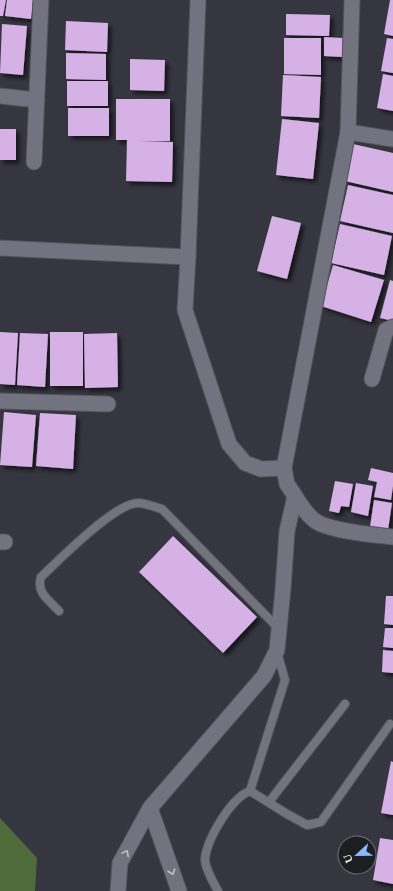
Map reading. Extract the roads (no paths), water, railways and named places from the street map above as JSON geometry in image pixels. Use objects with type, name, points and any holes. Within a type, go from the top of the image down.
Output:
[{"type":"street","points":[[34,162],[41,0]]},
{"type":"street","points":[[198,0],[185,310],[229,444],[245,463],[260,468],[284,468]]},
{"type":"street","points":[[352,0],[348,132],[284,468],[287,484],[306,512],[315,521],[325,526],[393,537]]},
{"type":"street","points":[[0,96],[37,100]]},
{"type":"street","points":[[348,132],[393,139]]},
{"type":"street","points":[[0,248],[188,257]]},
{"type":"street","points":[[372,379],[386,330],[393,327]]},
{"type":"street","points":[[0,401],[108,404]]},
{"type":"street","points":[[118,891],[120,863],[150,808],[264,676],[276,650],[287,531],[295,496]]},
{"type":"street","points":[[150,808],[179,891]]},
{"type":"lane","points":[[59,611],[42,594],[38,584],[41,577],[107,518],[127,506],[138,503],[162,509],[279,629]]},
{"type":"lane","points":[[250,791],[285,680],[276,650]]},
{"type":"lane","points":[[269,802],[345,704]]},
{"type":"lane","points":[[218,891],[205,861],[209,842],[224,817],[244,793],[250,791],[287,814],[307,824],[321,822],[390,724]]}]
